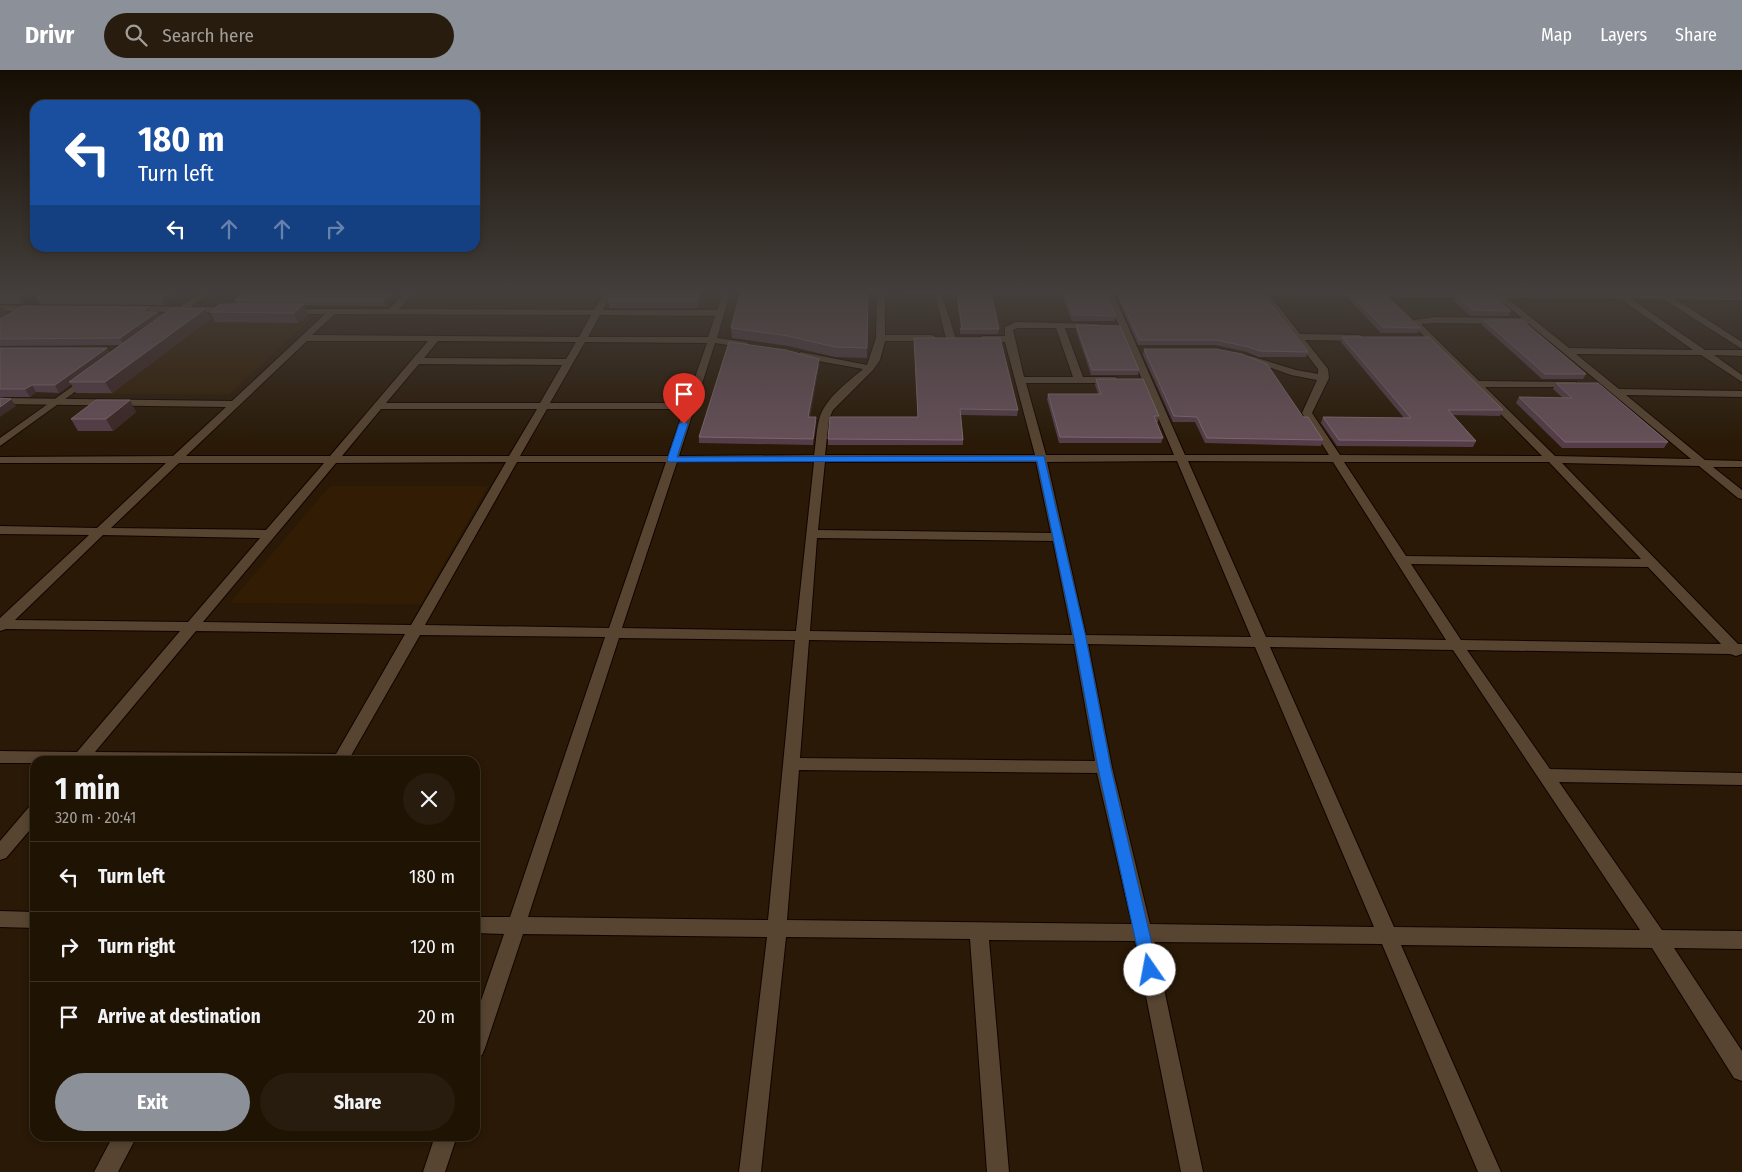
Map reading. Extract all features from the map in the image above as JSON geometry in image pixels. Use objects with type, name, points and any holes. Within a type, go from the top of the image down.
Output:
[{"type":"street","points":[[0,625],[300,341]]},
{"type":"street","points":[[82,756],[433,341]]},
{"type":"street","points":[[344,756],[581,341]]},
{"type":"street","points":[[480,1033],[712,341]]},
{"type":"street","points":[[722,341],[759,347]]},
{"type":"street","points":[[750,1172],[777,928],[811,534],[824,419],[828,409],[850,384],[870,368],[875,360],[880,341]]},
{"type":"street","points":[[1066,341],[1079,380]]},
{"type":"street","points":[[1129,341],[1138,350],[1137,380],[1180,458],[1490,1172]]},
{"type":"street","points":[[1301,341],[1323,369],[1324,378],[1319,391],[1309,403],[1307,413],[1456,644],[1657,939],[1742,1070]]},
{"type":"street","points":[[1429,341],[1476,384],[1552,458],[1739,651]]},
{"type":"street","points":[[1556,341],[1742,496]]},
{"type":"street","points":[[1687,341],[1742,379]]},
{"type":"street","points":[[1010,342],[1041,458],[1080,638],[1104,768],[1142,933],[1192,1172]]},
{"type":"street","points":[[1567,351],[1742,353]]},
{"type":"street","points":[[795,353],[817,359],[870,368]]},
{"type":"street","points":[[1244,356],[1286,371],[1324,378]]},
{"type":"street","points":[[416,361],[569,362]]},
{"type":"street","points":[[0,443],[96,373]]},
{"type":"street","points":[[1020,380],[1137,380]]},
{"type":"street","points":[[1476,384],[1607,384]]},
{"type":"street","points":[[1618,392],[1742,394]]},
{"type":"street","points":[[0,401],[235,404]]},
{"type":"street","points":[[378,406],[690,406]]},
{"type":"street","points":[[0,460],[1552,458],[1742,464]]},
{"type":"street","points":[[0,530],[270,534]]},
{"type":"street","points":[[811,534],[1058,537]]},
{"type":"street","points":[[1402,560],[1652,563]]},
{"type":"street","points":[[0,625],[1080,638],[1739,651]]},
{"type":"street","points":[[0,757],[30,758]]},
{"type":"street","points":[[792,764],[1104,768]]},
{"type":"street","points":[[1546,775],[1742,779]]},
{"type":"street","points":[[0,853],[30,818]]},
{"type":"street","points":[[0,919],[30,920]]},
{"type":"street","points":[[480,925],[1742,940]]},
{"type":"street","points":[[979,931],[998,1172]]},
{"type":"street","points":[[105,1172],[123,1141]]},
{"type":"street","points":[[434,1172],[444,1141]]},
{"type":"shaded area","points":[[157,341],[286,341],[229,394],[87,394]]},
{"type":"shaded area","points":[[330,486],[488,486],[421,604],[230,603]]},
{"type":"building","points":[[125,341],[161,341],[105,382],[69,382]]},
{"type":"building","points":[[811,341],[867,341],[867,348],[835,347]]},
{"type":"building","points":[[914,341],[1001,341],[1018,410],[960,409],[963,440],[828,439],[830,417],[918,417]]},
{"type":"building","points":[[1082,341],[1127,341],[1139,370],[1092,370]]},
{"type":"building","points":[[1223,341],[1300,341],[1308,352],[1260,351]]},
{"type":"building","points":[[1346,341],[1433,341],[1503,410],[1448,410],[1476,441],[1339,440],[1323,417],[1411,418]]},
{"type":"building","points":[[1508,341],[1547,341],[1586,374],[1545,374]]},
{"type":"building","points":[[729,342],[786,350],[819,359],[808,417],[816,417],[813,439],[699,437]]},
{"type":"building","points":[[0,348],[107,348],[55,385],[32,385],[25,389],[0,389]]},
{"type":"building","points":[[1144,349],[1216,349],[1242,354],[1267,364],[1303,417],[1308,417],[1323,440],[1207,438],[1197,417],[1174,416]]},
{"type":"building","points":[[1096,379],[1143,379],[1159,416],[1154,416],[1163,438],[1060,437],[1048,394],[1101,394]]},
{"type":"building","points":[[1556,383],[1598,383],[1668,442],[1565,442],[1519,397],[1572,398]]},
{"type":"building","points":[[0,398],[11,399],[0,407]]},
{"type":"building","points":[[96,400],[130,400],[106,419],[71,419]]},
{"type":"route","points":[[684,424],[672,460],[1041,458],[1080,638],[1104,768],[1150,970]]}]
